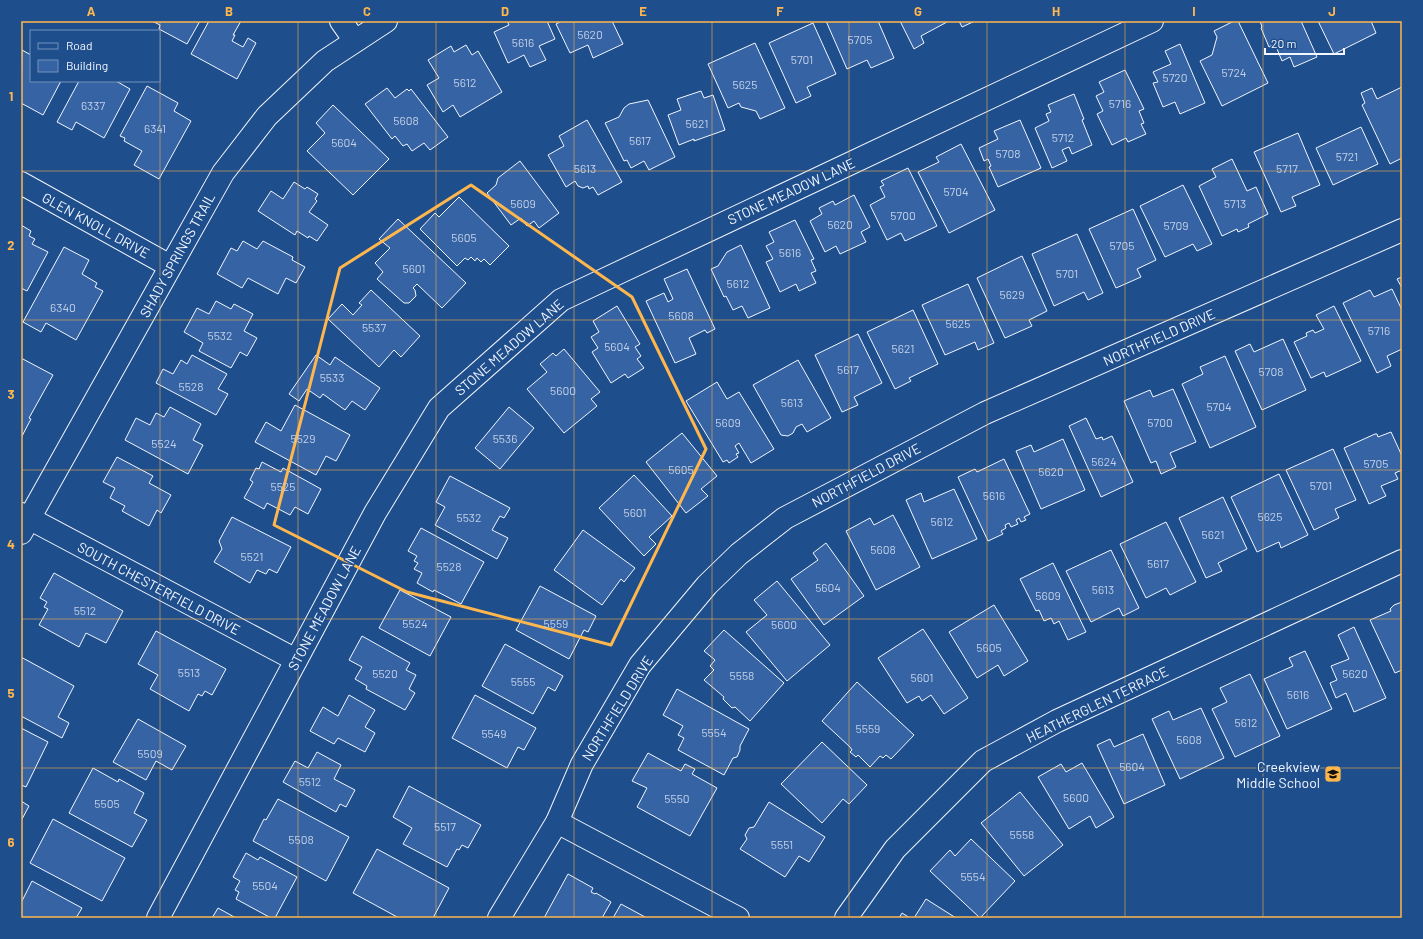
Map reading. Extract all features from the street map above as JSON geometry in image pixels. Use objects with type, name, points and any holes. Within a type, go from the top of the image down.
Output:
[{"type":"street","points":[[341,21],[355,41]]},
{"type":"street","name":"SHADY SPRINGS TRAIL","points":[[24,522],[223,173],[266,116],[325,61],[386,21]]},
{"type":"street","name":"STONE MEADOW LANE","points":[[158,918],[375,513],[440,408],[561,300],[1152,21]]},
{"type":"street","name":"GLEN KNOLL DRIVE","points":[[21,183],[170,266]]},
{"type":"street","name":"NORTHFIELD DRIVE","points":[[499,918],[557,822],[582,764],[640,665],[707,585],[739,554],[785,518],[985,413],[1402,230]]},
{"type":"street","name":"SOUTH CHESTERFIELD DRIVE","points":[[24,522],[296,660]]},
{"type":"street","name":"HEATHERGLEN TERRACE","points":[[846,918],[894,849],[983,761],[1057,721],[1402,561]]},
{"type":"street","points":[[557,822],[738,918]]},
{"type":"highlighted area","points":[[471,185],[632,297],[706,449],[611,645],[407,592],[274,525],[340,268]]},
{"type":"building","points":[[152,21],[200,21],[187,44],[159,29],[160,25]]},
{"type":"building","points":[[209,21],[241,21],[233,35],[235,35],[232,41],[243,47],[248,38],[256,43],[237,79],[191,54]]},
{"type":"building","points":[[507,21],[547,21],[555,39],[539,46],[546,60],[530,67],[524,55],[508,63],[494,32],[509,25]]},
{"type":"building","points":[[562,21],[612,21],[623,44],[593,58],[588,45],[570,53],[556,24]]},
{"type":"building","points":[[826,21],[878,21],[894,58],[871,68],[867,60],[847,69]]},
{"type":"building","points":[[900,21],[947,22],[921,36],[924,43],[914,49]]},
{"type":"building","points":[[959,21],[975,21],[962,27]]},
{"type":"building","points":[[1234,21],[1238,21],[1268,83],[1222,106],[1200,61],[1212,55],[1217,37],[1214,31]]},
{"type":"building","points":[[1260,21],[1301,21],[1317,57],[1294,67],[1290,57],[1282,61],[1275,44],[1269,47],[1261,28]]},
{"type":"building","points":[[1318,21],[1371,21],[1376,33],[1334,54]]},
{"type":"building","points":[[813,23],[836,74],[807,87],[811,96],[796,103],[769,43]]},
{"type":"building","points":[[755,43],[785,108],[760,119],[756,111],[741,107],[739,103],[728,108],[708,64]]},
{"type":"building","points":[[1180,44],[1205,103],[1180,114],[1175,102],[1163,107],[1153,83],[1158,82],[1153,72],[1171,64],[1165,51]]},
{"type":"building","points":[[466,45],[472,55],[478,51],[502,92],[460,117],[453,105],[443,112],[427,85],[439,78],[428,60],[451,46],[454,52]]},
{"type":"building","points":[[22,50],[30,54],[30,82],[60,82],[43,115],[21,103]]},
{"type":"building","points":[[1125,70],[1144,109],[1139,111],[1144,123],[1141,124],[1146,134],[1128,142],[1126,138],[1112,145],[1097,114],[1103,111],[1096,96],[1104,92],[1099,82]]},
{"type":"building","points":[[78,82],[118,82],[130,89],[104,138],[76,122],[72,130],[57,122]]},
{"type":"building","points":[[147,86],[178,103],[174,111],[191,121],[159,179],[134,165],[142,151],[124,141],[125,138],[120,136]]},
{"type":"building","points":[[1402,87],[1402,158],[1390,164],[1362,105],[1365,103],[1361,93],[1372,88],[1377,99]]},
{"type":"building","points":[[387,88],[395,98],[407,89],[409,91],[411,89],[448,137],[430,150],[424,143],[412,151],[407,144],[403,146],[395,136],[392,139],[365,104]]},
{"type":"building","points":[[701,91],[704,98],[713,95],[725,130],[679,145],[668,115],[681,110],[677,99]]},
{"type":"building","points":[[1074,94],[1092,145],[1072,154],[1069,147],[1062,150],[1067,161],[1052,168],[1035,128],[1049,121],[1046,114],[1051,112],[1048,105]]},
{"type":"building","points":[[648,100],[675,157],[649,170],[644,161],[631,168],[627,160],[624,161],[605,123],[619,117],[624,108],[629,104]]},
{"type":"building","points":[[333,105],[389,159],[353,195],[307,151],[325,133],[316,123]]},
{"type":"building","points":[[587,120],[622,182],[598,195],[593,187],[589,189],[588,186],[583,188],[578,186],[575,181],[566,187],[548,155],[564,146],[559,136]]},
{"type":"building","points":[[1020,120],[1041,168],[998,187],[989,167],[991,166],[988,159],[984,161],[979,148],[998,139],[994,131]]},
{"type":"building","points":[[1361,127],[1378,164],[1333,185],[1316,148]]},
{"type":"building","points":[[1298,133],[1320,185],[1292,197],[1296,206],[1281,212],[1254,152]]},
{"type":"building","points":[[961,144],[995,210],[949,233],[918,172],[939,162],[936,157]]},
{"type":"building","points":[[1232,159],[1247,191],[1256,187],[1268,214],[1248,224],[1249,227],[1238,232],[1237,229],[1222,236],[1199,186],[1216,177],[1212,169]]},
{"type":"building","points":[[520,161],[559,213],[539,228],[534,221],[527,226],[521,218],[511,225],[487,193],[496,185],[498,178]]},
{"type":"building","points":[[908,168],[937,226],[905,241],[901,233],[887,240],[870,205],[885,197],[880,187],[884,185],[881,181]]},
{"type":"building","points":[[294,182],[305,189],[307,187],[318,194],[315,199],[317,201],[309,212],[328,225],[317,241],[309,236],[308,238],[297,231],[295,235],[258,211],[271,191],[283,199]]},
{"type":"building","points":[[1183,185],[1212,244],[1197,251],[1193,244],[1165,257],[1140,206]]},
{"type":"building","points":[[854,195],[870,227],[861,232],[866,242],[840,254],[836,246],[825,252],[810,221],[822,214],[819,208],[833,201],[835,205]]},
{"type":"building","points":[[459,197],[509,246],[490,265],[484,259],[481,262],[477,258],[475,261],[471,257],[468,260],[465,258],[457,266],[420,229],[435,213],[439,217]]},
{"type":"building","points":[[1133,209],[1156,260],[1137,269],[1141,277],[1116,288],[1089,229]]},
{"type":"building","points":[[398,219],[466,283],[442,308],[417,284],[413,288],[416,296],[409,303],[404,303],[377,279],[383,272],[375,263],[390,248],[379,239]]},
{"type":"building","points":[[795,220],[814,259],[811,260],[816,271],[811,273],[816,283],[799,291],[796,284],[780,292],[766,262],[773,259],[766,246],[774,242],[769,232]]},
{"type":"building","points":[[21,225],[31,231],[29,236],[35,239],[32,244],[48,252],[27,291],[21,288]]},
{"type":"building","points":[[1077,234],[1103,293],[1088,300],[1084,292],[1054,306],[1032,254]]},
{"type":"building","points":[[243,241],[257,249],[263,241],[293,257],[292,260],[305,267],[296,283],[286,278],[278,294],[248,278],[242,288],[217,274],[231,248],[237,251]]},
{"type":"building","points":[[741,245],[770,308],[748,318],[742,306],[733,310],[726,296],[724,297],[711,269],[718,266],[727,252]]},
{"type":"building","points":[[64,247],[89,260],[82,274],[97,283],[95,287],[103,291],[76,340],[46,323],[41,332],[23,322]]},
{"type":"building","points":[[1022,256],[1047,311],[1029,320],[1032,326],[1005,338],[977,278]]},
{"type":"building","points":[[687,269],[715,329],[707,333],[705,330],[689,338],[696,354],[675,363],[646,301],[664,293],[668,302],[673,299],[664,279]]},
{"type":"building","points":[[1402,277],[1402,288],[1397,279]]},
{"type":"building","points":[[968,284],[994,343],[978,350],[975,342],[945,355],[922,305]]},
{"type":"building","points":[[1392,289],[1402,310],[1402,349],[1387,356],[1391,366],[1377,373],[1343,303],[1370,290],[1374,297]]},
{"type":"building","points":[[371,290],[420,336],[401,357],[394,350],[379,367],[328,319],[342,304],[353,315],[362,305],[359,303]]},
{"type":"building","points":[[216,301],[231,309],[234,304],[253,314],[244,331],[257,338],[247,356],[240,352],[231,368],[199,351],[203,343],[184,332],[197,308],[209,314]]},
{"type":"building","points":[[617,306],[640,344],[635,347],[641,356],[637,359],[644,368],[628,378],[625,374],[611,383],[592,352],[598,348],[591,337],[599,332],[593,321]]},
{"type":"building","points":[[1334,306],[1361,361],[1326,377],[1324,372],[1311,378],[1294,342],[1307,336],[1306,333],[1313,330],[1315,333],[1324,329],[1316,315]]},
{"type":"building","points":[[913,310],[938,364],[909,378],[911,381],[895,389],[867,332]]},
{"type":"building","points":[[858,334],[882,383],[854,397],[858,405],[842,412],[815,355]]},
{"type":"building","points":[[1283,339],[1306,390],[1262,410],[1235,351],[1250,344],[1254,352]]},
{"type":"building","points":[[564,349],[600,392],[591,399],[597,406],[564,433],[527,389],[547,372],[540,364],[553,353],[556,356]]},
{"type":"building","points":[[192,355],[227,374],[218,389],[228,394],[216,415],[156,383],[163,369],[173,374],[181,360],[187,364]]},
{"type":"building","points":[[316,355],[330,365],[335,357],[380,388],[365,410],[352,401],[345,410],[323,394],[320,398],[307,389],[299,401],[289,394]]},
{"type":"building","points":[[1225,356],[1256,427],[1210,448],[1182,384],[1203,374],[1200,367]]},
{"type":"building","points":[[21,358],[53,375],[29,418],[31,419],[21,438]]},
{"type":"building","points":[[798,360],[831,418],[807,432],[802,424],[796,427],[793,433],[788,436],[781,435],[753,385]]},
{"type":"building","points":[[717,382],[727,399],[739,392],[774,449],[751,463],[739,443],[735,446],[739,453],[736,454],[738,457],[729,463],[727,460],[723,462],[686,401]]},
{"type":"building","points":[[1173,389],[1196,442],[1170,453],[1176,467],[1161,474],[1156,461],[1151,463],[1124,401],[1150,390],[1153,397]]},
{"type":"building","points":[[295,405],[350,435],[336,461],[326,456],[316,475],[255,442],[266,422],[281,431]]},
{"type":"building","points":[[170,407],[201,424],[193,440],[203,445],[188,474],[125,440],[136,418],[150,425],[156,413],[164,417]]},
{"type":"building","points":[[509,407],[534,428],[500,469],[475,448]]},
{"type":"building","points":[[1086,418],[1096,439],[1102,437],[1103,440],[1112,436],[1133,482],[1101,497],[1069,426]]},
{"type":"building","points":[[1391,432],[1402,456],[1402,470],[1395,473],[1398,479],[1381,486],[1386,496],[1369,504],[1344,448],[1375,434],[1377,434],[1378,437]]},
{"type":"building","points":[[682,433],[717,476],[701,489],[708,496],[686,513],[646,462]]},
{"type":"building","points":[[1063,439],[1085,490],[1041,509],[1016,451],[1031,445],[1034,452]]},
{"type":"building","points":[[1333,449],[1356,500],[1335,509],[1339,518],[1314,530],[1286,470]]},
{"type":"building","points":[[117,457],[153,476],[149,483],[171,495],[161,513],[157,510],[149,526],[122,511],[125,506],[110,498],[115,488],[103,482]]},
{"type":"building","points":[[1004,459],[1030,514],[1024,517],[1026,520],[1021,522],[1019,518],[1016,520],[1018,524],[1011,527],[1009,523],[1005,525],[1006,528],[1001,531],[1003,534],[988,541],[958,477],[975,469],[977,472]]},
{"type":"building","points":[[262,462],[281,472],[283,468],[321,489],[308,514],[295,507],[290,515],[267,503],[264,509],[244,498],[253,482],[250,480],[256,468],[259,469]]},
{"type":"building","points":[[1279,474],[1308,535],[1281,548],[1279,542],[1257,552],[1231,497]]},
{"type":"building","points":[[634,475],[672,516],[649,537],[656,544],[644,556],[599,508]]},
{"type":"building","points":[[450,476],[510,508],[504,518],[500,516],[492,530],[508,538],[497,559],[435,525],[445,507],[436,502]]},
{"type":"building","points":[[954,489],[977,539],[932,559],[906,500],[921,493],[924,502]]},
{"type":"building","points":[[1223,497],[1247,549],[1218,563],[1222,571],[1206,578],[1179,518]]},
{"type":"building","points":[[893,515],[920,567],[876,590],[846,531],[870,518],[874,525]]},
{"type":"building","points":[[232,517],[291,547],[277,573],[269,569],[266,574],[257,570],[250,583],[214,562],[222,549],[219,541]]},
{"type":"building","points":[[1166,522],[1196,582],[1170,595],[1166,588],[1146,598],[1120,544]]},
{"type":"building","points":[[421,528],[484,562],[461,604],[434,590],[433,592],[417,583],[422,573],[414,569],[418,563],[414,561],[417,556],[408,551]]},
{"type":"building","points":[[583,530],[635,568],[624,582],[621,579],[602,605],[554,570]]},
{"type":"building","points":[[826,543],[864,596],[824,625],[791,579],[818,560],[813,553]]},
{"type":"building","points":[[1111,550],[1139,608],[1123,616],[1119,608],[1091,622],[1066,571]]},
{"type":"building","points":[[1053,563],[1086,632],[1068,640],[1059,621],[1054,624],[1051,618],[1044,621],[1039,610],[1036,611],[1020,579]]},
{"type":"building","points":[[54,573],[123,611],[106,643],[86,633],[79,647],[39,625],[48,609],[44,607],[47,602],[40,598]]},
{"type":"building","points":[[777,581],[830,645],[787,681],[746,632],[767,615],[754,600]]},
{"type":"building","points":[[540,586],[596,616],[588,632],[584,630],[569,659],[516,630]]},
{"type":"building","points":[[400,590],[451,617],[430,656],[379,628]]},
{"type":"building","points":[[1402,602],[1402,670],[1395,673],[1370,620],[1391,611],[1390,609],[1394,605]]},
{"type":"building","points":[[994,605],[1028,661],[1004,676],[998,665],[977,678],[949,632]]},
{"type":"building","points":[[1354,627],[1386,698],[1354,712],[1346,693],[1336,698],[1330,683],[1337,680],[1331,666],[1349,659],[1338,635]]},
{"type":"building","points":[[923,629],[968,698],[944,714],[931,695],[922,701],[919,696],[907,703],[878,658]]},
{"type":"building","points":[[724,630],[784,683],[750,721],[735,707],[732,708],[723,699],[724,697],[704,680],[714,670],[710,666],[715,660],[704,651]]},
{"type":"building","points":[[156,631],[226,669],[212,695],[205,691],[202,696],[198,694],[189,711],[150,689],[158,675],[138,664]]},
{"type":"building","points":[[362,636],[410,663],[406,670],[416,675],[409,689],[415,693],[405,710],[366,689],[367,686],[355,679],[362,667],[349,660]]},
{"type":"building","points":[[505,644],[563,676],[555,691],[548,687],[533,714],[482,686]]},
{"type":"building","points":[[1305,651],[1332,709],[1287,729],[1264,679],[1293,666],[1289,658]]},
{"type":"building","points":[[21,657],[74,686],[58,717],[69,723],[62,738],[21,716]]},
{"type":"building","points":[[1250,674],[1280,736],[1235,757],[1212,709],[1227,702],[1220,688]]},
{"type":"building","points":[[857,682],[914,735],[891,759],[886,755],[883,758],[880,756],[870,767],[858,755],[856,757],[850,752],[852,750],[850,747],[822,721]]},
{"type":"building","points":[[677,689],[749,729],[740,746],[737,757],[733,758],[724,775],[678,750],[684,738],[678,735],[683,726],[663,715]]},
{"type":"building","points":[[349,695],[375,710],[365,727],[375,733],[365,752],[338,738],[334,744],[310,731],[323,707],[338,716]]},
{"type":"building","points":[[475,695],[536,728],[524,750],[518,747],[507,768],[452,738]]},
{"type":"building","points":[[1201,708],[1224,758],[1180,779],[1152,719],[1169,711],[1173,720]]},
{"type":"building","points":[[138,719],[186,746],[172,770],[156,761],[146,780],[113,762]]},
{"type":"building","points":[[21,728],[48,742],[26,787],[21,785]]},
{"type":"building","points":[[1143,734],[1165,785],[1124,804],[1097,745],[1110,739],[1114,747]]},
{"type":"building","points":[[822,742],[867,785],[849,804],[843,799],[822,823],[781,784]]},
{"type":"building","points":[[317,752],[341,765],[334,779],[355,790],[346,807],[340,804],[336,812],[283,782],[295,761],[308,768]]},
{"type":"building","points":[[648,753],[681,771],[685,764],[695,769],[692,774],[717,788],[690,836],[637,807],[647,788],[632,781]]},
{"type":"building","points":[[1082,763],[1114,817],[1096,828],[1090,816],[1069,829],[1038,777],[1061,764],[1066,772]]},
{"type":"building","points":[[93,768],[118,782],[119,779],[144,793],[134,813],[147,820],[132,847],[69,813]]},
{"type":"building","points":[[409,786],[481,825],[468,848],[462,845],[459,850],[457,849],[447,867],[403,844],[412,828],[393,817]]},
{"type":"building","points":[[1020,792],[1063,845],[1024,876],[981,823]]},
{"type":"building","points":[[278,799],[349,837],[326,881],[253,841],[264,819],[266,820]]},
{"type":"building","points":[[21,801],[29,806],[21,821]]},
{"type":"building","points":[[769,802],[825,837],[809,862],[799,856],[785,877],[740,849],[747,839],[745,835],[749,828],[754,827]]},
{"type":"building","points":[[53,819],[125,858],[102,901],[30,863]]},
{"type":"building","points":[[971,839],[1015,881],[980,918],[930,871],[950,850],[955,856]]},
{"type":"building","points":[[377,849],[449,888],[433,918],[399,918],[353,893]]},
{"type":"building","points":[[246,853],[258,860],[260,857],[297,877],[275,918],[271,918],[236,899],[239,892],[235,890],[240,881],[233,877]]},
{"type":"building","points":[[568,874],[593,888],[591,892],[596,893],[611,902],[602,918],[544,918]]},
{"type":"building","points":[[32,881],[82,908],[76,918],[21,918],[21,903]]},
{"type":"building","points":[[926,899],[956,918],[914,918]]},
{"type":"building","points":[[621,904],[645,917],[613,918]]},
{"type":"building","points":[[218,908],[236,918],[212,918]]},
{"type":"building","points":[[902,913],[910,918],[899,918]]},
{"type":"place","name":"Creekview Middle School","points":[[1333,774]]}]
